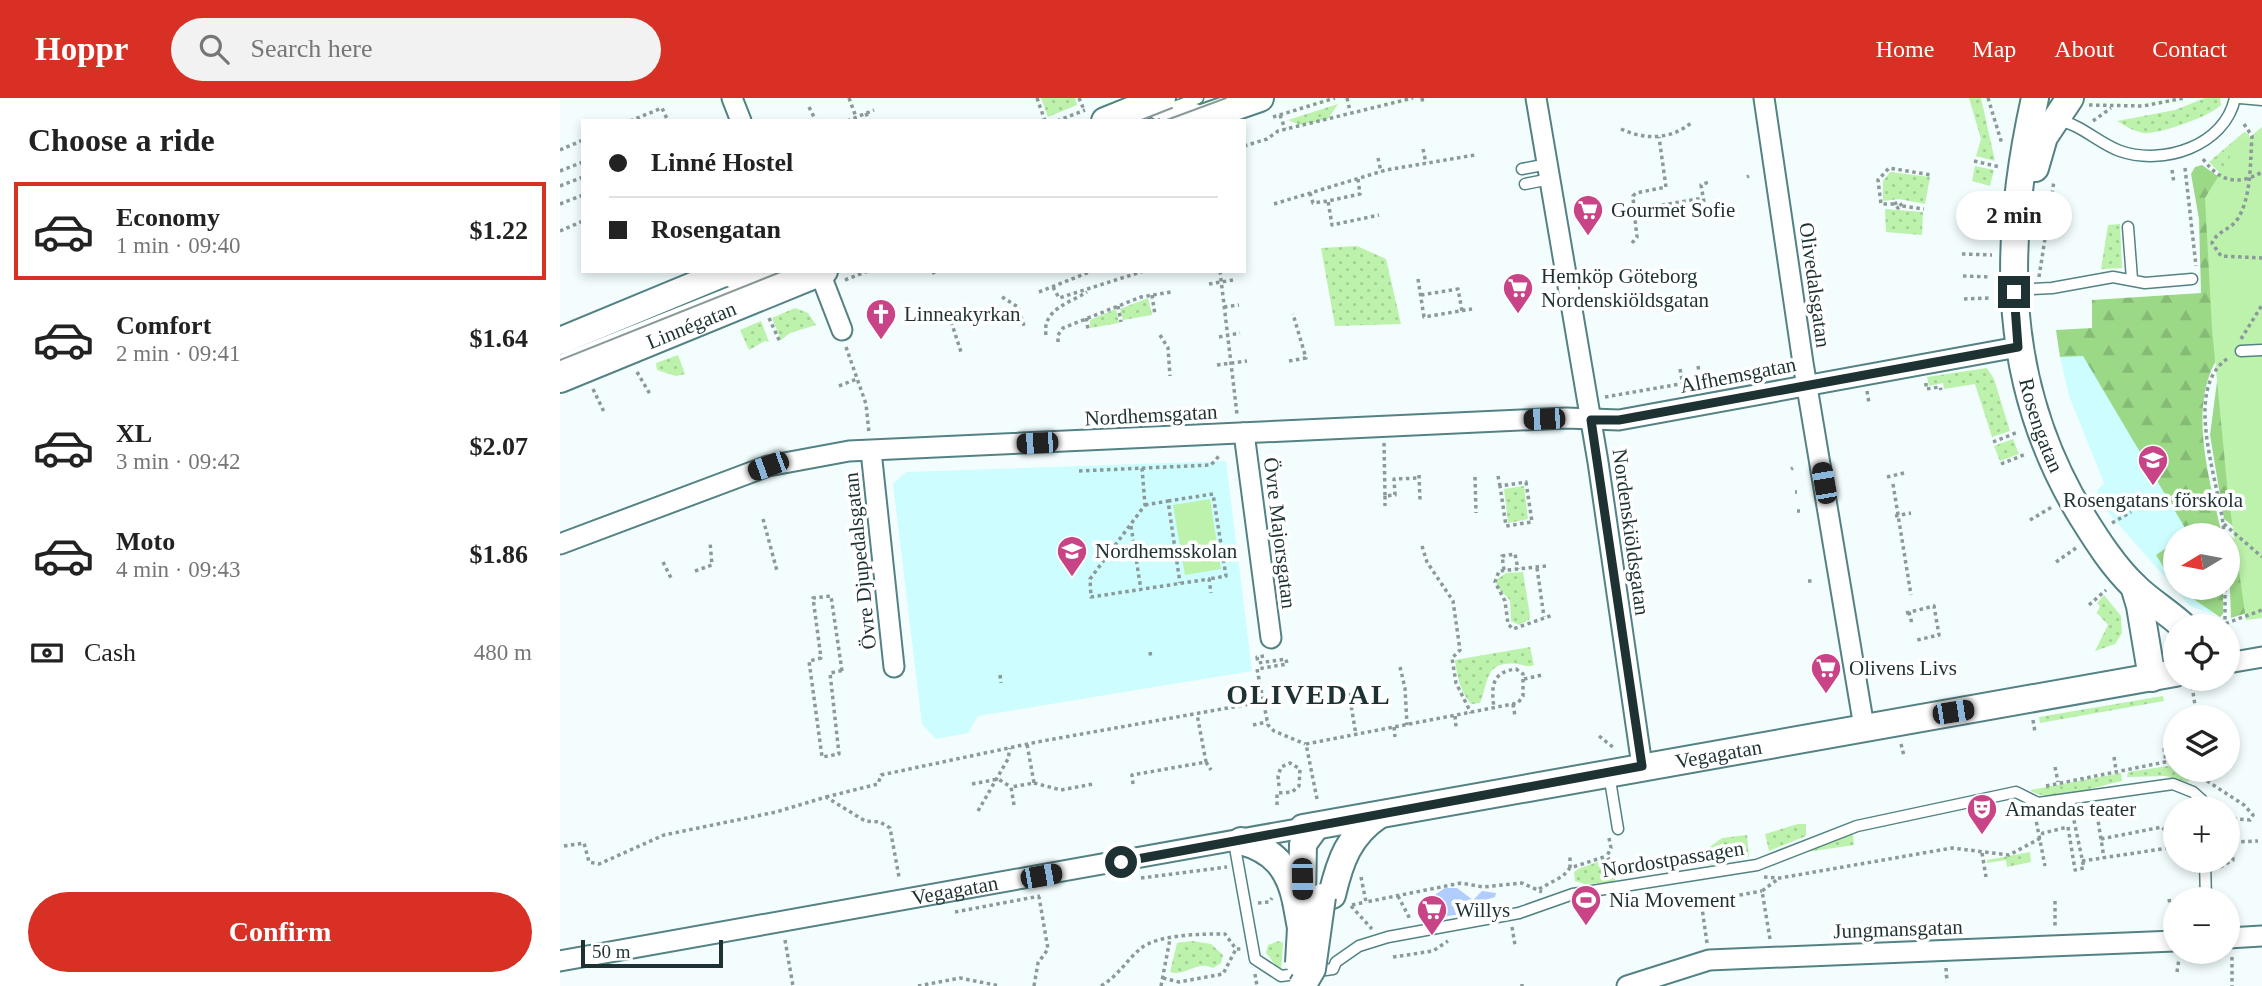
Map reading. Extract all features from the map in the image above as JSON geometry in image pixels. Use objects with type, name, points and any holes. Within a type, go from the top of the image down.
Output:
[{"type":"street","name":"Nordenskiöldsgatan","points":[[1536,98],[1591,420],[1642,766]]},
{"type":"street","name":"Olivedalsgatan","points":[[1764,98],[1803,363],[1864,727]]},
{"type":"street","name":"Rosengatan","points":[[2035,98],[2025,142],[2014,292],[2018,347],[2026,386],[2056,468],[2121,587],[2140,606],[2163,656]]},
{"type":"street","points":[[1094,116],[1160,104]]},
{"type":"street","points":[[1205,119],[1264,108]]},
{"type":"street","name":"Rosengatan","points":[[2017,243],[2040,147],[2063,109]]},
{"type":"street","name":"Linnégatan","points":[[560,341],[724,273]]},
{"type":"street","name":"Linnégatan","points":[[560,379],[820,273]]},
{"type":"street","points":[[822,273],[844,336]]},
{"type":"street","name":"Alfhemsgatan","points":[[1591,420],[1619,420],[2018,347]]},
{"type":"street","name":"Nordhemsgatan","points":[[560,544],[768,466],[870,445],[1241,426],[1566,418],[1591,420]]},
{"type":"street","name":"Övre Majorsgatan","points":[[1241,426],[1271,638]]},
{"type":"street","name":"Övre Djupedalsgatan","points":[[870,445],[894,667]]},
{"type":"street","name":"Rosengatan","points":[[2121,587],[2164,614]]},
{"type":"street","points":[[2240,661],[2262,657]]},
{"type":"street","name":"Vegagatan","points":[[560,961],[1309,829],[1611,760],[1642,766],[1864,727],[2163,680]]},
{"type":"street","points":[[1309,829],[1319,856],[1313,898],[1309,932],[1313,898],[1349,843],[1367,823],[1381,814]]},
{"type":"street","points":[[1238,841],[1260,846],[1275,856],[1292,882],[1313,898]]},
{"type":"street","points":[[2240,943],[2262,936]]},
{"type":"street","name":"Jungmansgatan","points":[[1626,986],[1709,960],[2163,942]]},
{"type":"lane","points":[[1144,119],[1199,98]]},
{"type":"lane","points":[[1160,104],[1226,98]]},
{"type":"lane","points":[[2063,109],[2082,129],[2117,149],[2136,156],[2169,155],[2194,146],[2214,133],[2226,121],[2237,98],[2262,100]]},
{"type":"lane","points":[[1522,169],[1549,172]]},
{"type":"lane","points":[[1525,184],[1549,172]]},
{"type":"lane","points":[[2128,227],[2132,279]]},
{"type":"lane","points":[[560,350],[754,273]]},
{"type":"lane","points":[[560,360],[778,273]]},
{"type":"lane","points":[[2014,292],[2113,278],[2145,283],[2192,279]]},
{"type":"lane","points":[[2241,351],[2262,350]]},
{"type":"lane","points":[[1611,760],[1618,829]]},
{"type":"lane","name":"Nordostpassagen","points":[[1253,947],[1255,959],[1281,976],[1333,969],[1336,962],[1359,946],[1385,937],[1519,913],[1573,894],[1757,865],[1857,826],[1975,800],[2016,792],[2038,803],[2173,784],[2198,796]]},
{"type":"lane","points":[[1238,841],[1253,947]]},
{"type":"lane","points":[[2205,875],[2205,887]]},
{"type":"path","points":[[849,98],[856,117]]},
{"type":"path","points":[[1037,98],[1044,119]]},
{"type":"path","points":[[1079,98],[1094,116]]},
{"type":"path","points":[[1264,108],[1280,115],[1335,98]]},
{"type":"path","points":[[1348,98],[1350,111]]},
{"type":"path","points":[[1246,145],[1285,130],[1334,119],[1350,111],[1413,98]]},
{"type":"path","points":[[1422,98],[1423,104]]},
{"type":"path","points":[[1988,98],[2003,146]]},
{"type":"path","points":[[2111,108],[2167,103],[2185,98]]},
{"type":"path","points":[[809,107],[815,119]]},
{"type":"path","points":[[636,119],[662,108],[667,119]]},
{"type":"path","points":[[852,119],[874,110]]},
{"type":"path","points":[[866,113],[868,119]]},
{"type":"path","points":[[1280,115],[1285,130]]},
{"type":"path","points":[[1620,129],[1631,134],[1659,137],[1671,135],[1691,123]]},
{"type":"path","points":[[2244,124],[2252,136],[2249,180],[2238,217],[2214,238],[2213,247],[2221,256],[2262,258]]},
{"type":"path","points":[[1632,243],[1637,228],[1633,197],[1636,193],[1666,187],[1659,137]]},
{"type":"path","points":[[560,150],[581,141]]},
{"type":"path","points":[[1423,149],[1426,163]]},
{"type":"path","points":[[1274,204],[1381,172],[1475,155]]},
{"type":"path","points":[[1378,159],[1381,172]]},
{"type":"path","points":[[2203,159],[2226,180],[2249,180],[2262,172]]},
{"type":"path","points":[[1974,161],[2000,167]]},
{"type":"path","points":[[560,171],[581,163]]},
{"type":"path","points":[[1924,209],[1881,204],[1878,180],[1889,168],[1931,175]]},
{"type":"path","points":[[2185,168],[2196,275],[2192,279]]},
{"type":"path","points":[[2172,170],[2174,183]]},
{"type":"path","points":[[561,184],[581,178]]},
{"type":"path","points":[[1964,299],[2014,292],[2055,178]]},
{"type":"path","points":[[1310,193],[1313,203],[1360,194],[1358,179]]},
{"type":"path","points":[[1634,210],[1704,200],[1701,185],[1709,182]]},
{"type":"path","points":[[560,204],[581,196]]},
{"type":"path","points":[[1328,201],[1332,225],[1379,215]]},
{"type":"path","points":[[560,231],[581,222]]},
{"type":"path","points":[[1962,254],[1992,255]]},
{"type":"path","points":[[1039,292],[1087,273]]},
{"type":"path","points":[[1046,335],[1045,328],[1054,309],[1113,279],[1136,273]]},
{"type":"path","points":[[1220,273],[1241,426]]},
{"type":"path","points":[[1963,276],[1991,277]]},
{"type":"path","points":[[1418,279],[1424,317],[1472,309]]},
{"type":"path","points":[[1209,285],[1233,280]]},
{"type":"path","points":[[1054,287],[1059,298],[1078,290],[1089,290]]},
{"type":"path","points":[[1421,295],[1458,289],[1462,311]]},
{"type":"path","points":[[1058,342],[1060,330],[1086,318],[1152,295],[1171,292]]},
{"type":"path","points":[[1152,295],[1155,315]]},
{"type":"path","points":[[1002,297],[1018,307],[1025,329]]},
{"type":"path","points":[[1224,307],[1239,305]]},
{"type":"path","points":[[2224,523],[2208,446],[2207,407],[2216,369],[2241,351],[2241,336],[2262,305]]},
{"type":"path","points":[[1118,306],[1121,322]]},
{"type":"path","points":[[766,311],[780,342]]},
{"type":"path","points":[[1289,360],[1306,358],[1293,314]]},
{"type":"path","points":[[949,315],[961,352]]},
{"type":"path","points":[[1086,318],[1088,329]]},
{"type":"path","points":[[1219,337],[1240,333]]},
{"type":"path","points":[[1160,335],[1168,348],[1170,376]]},
{"type":"path","points":[[844,336],[866,404],[870,445]]},
{"type":"path","points":[[1217,365],[1247,361]]},
{"type":"path","points":[[1587,400],[1803,363]]},
{"type":"path","points":[[634,364],[650,394]]},
{"type":"path","points":[[1698,366],[1700,377]]},
{"type":"path","points":[[1680,369],[1682,380]]},
{"type":"path","points":[[1924,374],[1926,389],[1940,387],[1941,390]]},
{"type":"path","points":[[839,386],[858,379]]},
{"type":"path","points":[[590,382],[604,412]]},
{"type":"path","points":[[1993,442],[2018,432]]},
{"type":"path","points":[[1384,439],[1385,506]]},
{"type":"path","points":[[2001,464],[2026,454]]},
{"type":"path","points":[[1079,471],[1211,465],[1219,456]]},
{"type":"path","points":[[1095,604],[1091,597],[1090,579],[1145,505],[1142,468]]},
{"type":"path","points":[[1887,477],[1903,473]]},
{"type":"path","points":[[1498,476],[1506,526],[1532,522],[1526,482],[1500,486]]},
{"type":"path","points":[[1385,496],[1395,495],[1394,479],[1419,477],[1420,500]]},
{"type":"path","points":[[1475,477],[1476,513]]},
{"type":"path","points":[[1893,484],[1911,594]]},
{"type":"path","points":[[1093,597],[1226,576],[1213,494],[1145,505]]},
{"type":"path","points":[[1168,501],[1181,583]]},
{"type":"path","points":[[2030,520],[2052,507]]},
{"type":"path","points":[[2111,530],[2108,525],[2131,512]]},
{"type":"path","points":[[1897,515],[1911,513]]},
{"type":"path","points":[[763,519],[777,571]]},
{"type":"path","points":[[1131,526],[1141,590]]},
{"type":"path","points":[[2240,537],[2262,556]]},
{"type":"path","points":[[695,571],[712,565],[710,542]]},
{"type":"path","points":[[1422,546],[1427,562],[1453,601],[1460,650],[1452,658],[1456,683],[1471,713]]},
{"type":"path","points":[[2056,562],[2076,548]]},
{"type":"path","points":[[1504,570],[1502,556],[1516,554],[1518,569]]},
{"type":"path","points":[[663,562],[672,580]]},
{"type":"path","points":[[1546,566],[1504,570],[1496,573],[1495,582],[1505,601],[1508,624],[1513,629],[1553,615]]},
{"type":"path","points":[[1536,568],[1544,617]]},
{"type":"path","points":[[1209,579],[1211,593]]},
{"type":"path","points":[[2089,605],[2121,587]]},
{"type":"path","points":[[831,596],[844,671],[830,673],[839,754],[822,757],[809,661],[821,658],[813,598],[831,596]]},
{"type":"path","points":[[1912,624],[1908,612],[1934,606],[1939,635],[1917,640]]},
{"type":"path","points":[[2240,618],[2262,610]]},
{"type":"path","points":[[1529,625],[1536,629]]},
{"type":"path","points":[[1286,652],[1256,657],[1258,663],[1286,659],[1287,664],[1257,669],[1261,702],[1267,722],[1274,731],[1306,744],[1513,705],[1523,696],[1524,678],[1516,669],[1499,674],[1492,683],[1494,708]]},
{"type":"path","points":[[1401,667],[1407,725]]},
{"type":"path","points":[[1000,675],[1001,683]]},
{"type":"path","points":[[1524,678],[1542,675]]},
{"type":"path","points":[[1349,693],[1356,735]]},
{"type":"path","points":[[564,846],[584,843],[589,862],[599,864],[664,835],[776,812],[878,784],[881,775],[1027,744],[1261,702]]},
{"type":"path","points":[[1513,705],[1515,716]]},
{"type":"path","points":[[1197,714],[1206,762],[1211,770]]},
{"type":"path","points":[[1455,716],[1456,727]]},
{"type":"path","points":[[2033,716],[2035,732]]},
{"type":"path","points":[[1253,725],[1267,722]]},
{"type":"path","points":[[1394,727],[1395,737]]},
{"type":"path","points":[[1599,736],[1611,760]]},
{"type":"path","points":[[1336,738],[1338,748]]},
{"type":"path","points":[[1027,744],[1034,783]]},
{"type":"path","points":[[1306,744],[1317,799]]},
{"type":"path","points":[[978,811],[998,779],[1008,759],[1010,748]]},
{"type":"path","points":[[2114,757],[2116,770]]},
{"type":"path","points":[[1133,784],[1132,775],[1206,762]]},
{"type":"path","points":[[2016,792],[2163,762]]},
{"type":"path","points":[[1277,805],[1277,793],[1292,792],[1299,786],[1300,769],[1290,764],[1282,767],[1278,776],[1279,786]]},
{"type":"path","points":[[1186,766],[1187,775]]},
{"type":"path","points":[[2054,767],[2058,783]]},
{"type":"path","points":[[972,783],[998,779],[1011,788],[1014,806]]},
{"type":"path","points":[[2209,782],[2230,796]]},
{"type":"path","points":[[1011,788],[1034,783],[1061,790],[1093,784]]},
{"type":"path","points":[[1073,788],[1074,795]]},
{"type":"path","points":[[2094,795],[2104,858]]},
{"type":"path","points":[[826,797],[865,821],[880,822],[890,828],[900,877]]},
{"type":"path","points":[[1759,876],[1780,878],[1952,848],[2009,855],[2039,839],[2043,833],[2068,827],[2075,870],[2084,868],[2070,799]]},
{"type":"path","points":[[1975,800],[1981,834]]},
{"type":"path","points":[[2240,802],[2253,815],[2250,820],[2240,819]]},
{"type":"path","points":[[2036,824],[2045,866]]},
{"type":"path","points":[[2101,839],[2163,828]]},
{"type":"path","points":[[2205,875],[2233,860],[2232,842],[2258,841]]},
{"type":"path","points":[[2082,861],[2163,847]]},
{"type":"path","points":[[1539,889],[1570,868],[1607,856],[1611,848]]},
{"type":"path","points":[[1982,853],[1986,877]]},
{"type":"path","points":[[1570,856],[1570,868]]},
{"type":"path","points":[[1607,856],[1624,887]]},
{"type":"path","points":[[1359,869],[1366,902],[1461,883],[1483,887],[1522,883],[1539,889],[1549,901]]},
{"type":"path","points":[[1707,945],[1702,908],[1707,901],[1762,891],[1780,878]]},
{"type":"path","points":[[1762,891],[1770,939]]},
{"type":"path","points":[[1398,896],[1407,916],[1425,931]]},
{"type":"path","points":[[1034,986],[1038,963],[1048,949],[1039,897]]},
{"type":"path","points":[[1253,899],[1263,904],[1313,898],[1385,937]]},
{"type":"path","points":[[2055,901],[2055,931]]},
{"type":"path","points":[[1500,929],[1523,925]]},
{"type":"path","points":[[1512,927],[1515,945]]},
{"type":"path","points":[[1101,986],[1117,976],[1146,944],[1196,934],[1225,934],[1236,949]]},
{"type":"path","points":[[1393,957],[1433,951],[1452,938]]},
{"type":"path","points":[[1161,986],[1170,939]]},
{"type":"path","points":[[785,940],[793,986]]},
{"type":"path","points":[[1236,949],[1253,947]]},
{"type":"path","points":[[1163,978],[1179,982],[1223,974],[1236,949]]},
{"type":"path","points":[[1946,962],[1947,982]]},
{"type":"path","points":[[2177,964],[2177,972]]},
{"type":"path","points":[[2231,964],[2232,986]]},
{"type":"path","points":[[918,986],[960,978],[1000,986]]},
{"type":"shaded area","points":[[2082,355],[2200,523],[2163,523],[2163,575],[2099,502],[2097,491],[2104,483],[2069,396],[2060,357]]},
{"type":"shaded area","name":"Nordhemsskolan","points":[[1226,461],[1252,671],[978,716],[968,733],[936,739],[922,724],[893,484],[906,472]]},
{"type":"shaded area","points":[[2185,600],[2219,600],[2212,614],[2190,606]]},
{"type":"green space","points":[[1041,98],[1075,98],[1077,105],[1048,117]]},
{"type":"green space","points":[[1969,98],[1981,98],[1995,161],[1976,156],[1981,139]]},
{"type":"green space","points":[[2205,98],[2220,98],[2221,105],[2172,128],[2143,133],[2117,121],[2175,110]]},
{"type":"green space","points":[[1338,104],[1328,119],[1300,125],[1288,120]]},
{"type":"green space","points":[[2262,127],[2262,618],[2246,620],[2240,578],[2240,523],[2232,523],[2228,494],[2212,329],[2205,198],[2235,149]]},
{"type":"green space","points":[[2244,132],[2249,134],[2249,141],[2223,176],[2209,162]]},
{"type":"green space","points":[[2202,165],[2219,177],[2262,295],[2221,351],[2205,390],[2205,453],[2219,523],[2182,523],[2083,356],[2060,357],[2056,330],[2092,328],[2092,300],[2201,293],[2199,219],[2191,174],[2195,167]]},
{"type":"green space","points":[[1975,166],[1994,170],[1990,186],[1972,181]]},
{"type":"green space","points":[[1890,172],[1930,177],[1925,204],[1899,199],[1883,201],[1883,181]]},
{"type":"green space","points":[[1885,209],[1923,212],[1922,235],[1886,232]]},
{"type":"green space","points":[[2120,224],[2122,268],[2101,269],[2108,225]]},
{"type":"green space","points":[[1357,246],[1386,259],[1401,324],[1335,326],[1321,248]]},
{"type":"green space","points":[[1148,298],[1152,315],[1123,320],[1120,309]]},
{"type":"green space","points":[[795,308],[808,313],[816,325],[790,333],[781,340],[772,318]]},
{"type":"green space","points":[[1116,309],[1119,323],[1090,328],[1090,320]]},
{"type":"green space","points":[[761,321],[769,342],[765,341],[749,350],[740,330]]},
{"type":"green space","points":[[678,355],[685,374],[676,376],[657,370],[656,363]]},
{"type":"green space","points":[[1987,368],[1994,379],[2010,431],[1992,437],[1975,384],[1944,389],[1943,383],[1929,386],[1927,377]]},
{"type":"green space","points":[[2218,374],[2262,549],[2240,532],[2240,523],[2229,523],[2224,519],[2210,435]]},
{"type":"green space","points":[[2013,439],[2019,454],[2000,461],[1994,446]]},
{"type":"green space","points":[[1524,486],[1528,519],[1508,523],[1504,489]]},
{"type":"green space","points":[[1210,499],[1221,569],[1185,575],[1173,505]]},
{"type":"green space","points":[[2240,544],[2262,563],[2262,608],[2240,615],[2231,614],[2230,600],[2240,600]]},
{"type":"green space","points":[[2163,550],[2163,566],[2156,555]]},
{"type":"green space","points":[[1523,572],[1530,616],[1529,620],[1519,625],[1511,621],[1510,600],[1497,587],[1496,580],[1506,573]]},
{"type":"green space","points":[[2104,595],[2121,616],[2122,633],[2115,644],[2095,651],[2108,625],[2097,613],[2100,606],[2097,603]]},
{"type":"green space","points":[[2195,600],[2223,600],[2223,614],[2216,614]]},
{"type":"green space","points":[[1530,647],[1534,665],[1499,665],[1490,674],[1480,703],[1471,704],[1460,683],[1455,660]]},
{"type":"green space","points":[[2163,696],[2164,701],[2040,723],[2039,717]]},
{"type":"green space","points":[[2163,767],[2163,776],[2127,777],[2128,772]]},
{"type":"green space","points":[[2121,773],[2122,781],[2074,793],[2048,795],[2030,790]]},
{"type":"green space","points":[[1806,824],[1806,836],[1769,851],[1765,834]]},
{"type":"green space","points":[[1849,832],[1853,835],[1854,845],[1806,852]]},
{"type":"green space","points":[[1747,835],[1749,857],[1709,865],[1707,849],[1722,838]]},
{"type":"green space","points":[[2030,852],[2031,862],[2007,867],[2006,860],[1987,863],[1987,860]]},
{"type":"green space","points":[[1606,859],[1616,882],[1585,884],[1575,881],[1574,872],[1578,869]]},
{"type":"green space","points":[[1192,941],[1211,944],[1223,955],[1221,963],[1213,968],[1202,966],[1182,972],[1170,972],[1177,943]]},
{"type":"green space","points":[[1279,941],[1283,943],[1281,972],[1266,953],[1268,945]]},
{"type":"water","points":[[1445,888],[1457,888],[1473,900],[1482,891],[1496,893],[1495,897],[1485,900],[1478,912],[1425,919],[1421,911],[1423,903]]},
{"type":"tram line","points":[[1169,119],[1226,98]]},
{"type":"tram line","points":[[1144,119],[1172,108]]},
{"type":"tram line","points":[[560,360],[778,273]]},
{"type":"place","name":"Gourmet Sofie","points":[[1588,237]]},
{"type":"place","name":"Hemköp Göteborg Nordenskiöldsgatan","points":[[1518,315]]},
{"type":"place","name":"Linneakyrkan","points":[[881,341]]},
{"type":"place","name":"Rosengatans förskola","points":[[2153,487]]},
{"type":"place","name":"Nordhemsskolan","points":[[1072,578]]},
{"type":"place","name":"Olivens Livs","points":[[1826,695]]},
{"type":"place","name":"Amandas teater","points":[[1982,836]]},
{"type":"place","name":"Nia Movement","points":[[1586,927]]},
{"type":"place","name":"Willys","points":[[1432,937]]},
{"type":"district","name":"OLIVEDAL","points":[[1309,694]]},
{"type":"route","points":[[1121,862],[1642,766],[1591,420],[1619,420],[2018,347],[2014,292]]}]
